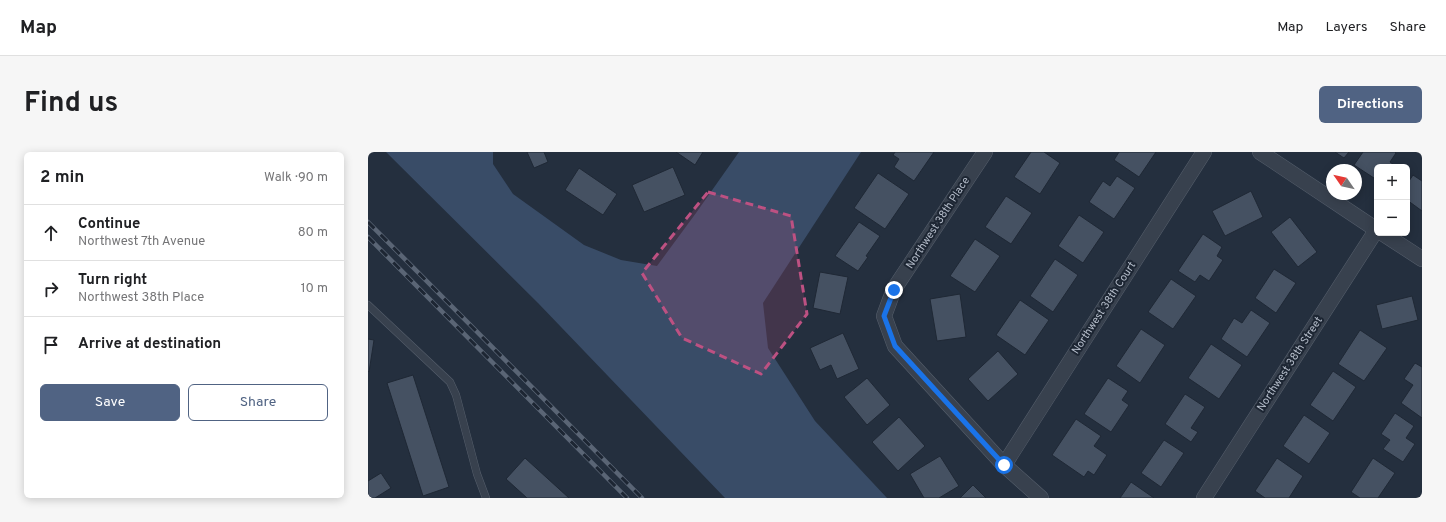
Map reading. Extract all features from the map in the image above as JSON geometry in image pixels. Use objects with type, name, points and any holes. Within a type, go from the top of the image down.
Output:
[{"type":"street","name":"Northwest 38th Place","points":[[985,152],[894,290],[884,316],[895,346],[1004,465]]},
{"type":"street","name":"Northwest 38th Court","points":[[1004,465],[1204,152]]},
{"type":"street","points":[[1260,152],[1374,228]]},
{"type":"street","name":"Northwest 38th Street","points":[[1204,498],[1374,235]]},
{"type":"street","points":[[1387,236],[1422,259]]},
{"type":"street","points":[[1004,465],[1041,498]]},
{"type":"lane","points":[[368,306],[450,382],[456,395],[477,474],[486,498]]},
{"type":"highlighted area","points":[[708,192],[791,216],[807,314],[761,374],[682,338],[642,273]]},
{"type":"water","points":[[386,152],[493,152],[493,164],[513,194],[584,245],[621,260],[657,266],[739,152],[861,152],[763,303],[768,348],[815,421],[887,498],[725,498],[538,303]]},
{"type":"building","points":[[527,152],[544,152],[548,162],[534,168]]},
{"type":"building","points":[[676,152],[703,152],[695,165]]},
{"type":"building","points":[[895,152],[934,152],[914,181],[894,167],[899,159],[893,155]]},
{"type":"building","points":[[1031,152],[1044,152],[1060,163],[1040,194],[1014,177]]},
{"type":"building","points":[[1119,152],[1156,152],[1139,177],[1114,160]]},
{"type":"building","points":[[1335,152],[1349,152],[1344,158]]},
{"type":"building","points":[[1363,152],[1396,153],[1390,162],[1393,164],[1374,164],[1374,178],[1362,170],[1362,164],[1355,164]]},
{"type":"building","points":[[673,167],[685,195],[644,212],[632,185]]},
{"type":"building","points":[[579,168],[617,194],[603,215],[565,190]]},
{"type":"building","points":[[878,173],[909,194],[885,229],[854,208]]},
{"type":"building","points":[[1413,175],[1422,181],[1422,211],[1410,202],[1410,180]]},
{"type":"building","points":[[1117,176],[1135,188],[1114,219],[1089,202],[1103,181],[1110,186]]},
{"type":"building","points":[[1251,191],[1263,217],[1225,236],[1212,211]]},
{"type":"building","points":[[1006,196],[1032,213],[1011,244],[985,227]]},
{"type":"building","points":[[1079,215],[1104,232],[1083,263],[1058,246]]},
{"type":"building","points":[[1290,217],[1317,252],[1298,267],[1271,232]]},
{"type":"building","points":[[859,222],[880,236],[866,256],[868,257],[858,271],[835,256]]},
{"type":"building","points":[[1203,234],[1222,247],[1217,256],[1223,260],[1209,281],[1200,275],[1195,282],[1178,271]]},
{"type":"building","points":[[975,239],[1000,256],[975,292],[950,276]]},
{"type":"building","points":[[1055,259],[1078,275],[1053,312],[1030,296]]},
{"type":"building","points":[[1274,269],[1296,283],[1276,313],[1255,298]]},
{"type":"building","points":[[820,272],[848,277],[840,314],[813,308]]},
{"type":"building","points":[[1171,279],[1196,296],[1173,329],[1148,312]]},
{"type":"building","points":[[960,294],[966,337],[937,341],[930,299]]},
{"type":"building","points":[[1412,296],[1418,320],[1382,329],[1376,305]]},
{"type":"building","points":[[1020,300],[1049,320],[1025,355],[996,335]]},
{"type":"building","points":[[1251,310],[1270,323],[1247,357],[1221,339],[1234,318],[1242,323]]},
{"type":"building","points":[[1141,329],[1165,345],[1140,383],[1116,366]]},
{"type":"building","points":[[1360,330],[1387,348],[1364,381],[1338,364]]},
{"type":"building","points":[[843,333],[859,369],[837,379],[831,365],[820,370],[810,348]]},
{"type":"building","points":[[368,339],[374,340],[369,372],[368,371]]},
{"type":"building","points":[[1211,344],[1242,365],[1219,399],[1188,378]]},
{"type":"building","points":[[998,351],[1018,374],[988,401],[968,379]]},
{"type":"building","points":[[1415,363],[1422,367],[1422,418],[1401,403],[1413,385],[1404,379]]},
{"type":"building","points":[[1333,371],[1356,387],[1333,421],[1310,405]]},
{"type":"building","points":[[413,375],[449,487],[423,496],[387,383]]},
{"type":"building","points":[[867,378],[890,405],[867,425],[844,397]]},
{"type":"building","points":[[1108,378],[1128,391],[1122,400],[1129,405],[1111,432],[1084,414]]},
{"type":"building","points":[[1185,394],[1205,407],[1191,428],[1198,432],[1191,442],[1165,424]]},
{"type":"building","points":[[1395,413],[1414,426],[1406,438],[1415,444],[1403,462],[1383,449],[1390,440],[1381,434]]},
{"type":"building","points":[[1304,415],[1330,433],[1309,464],[1283,446]]},
{"type":"building","points":[[899,417],[925,446],[898,471],[872,442]]},
{"type":"building","points":[[1076,419],[1101,436],[1094,446],[1107,455],[1094,475],[1088,471],[1084,477],[1052,455]]},
{"type":"building","points":[[1164,440],[1184,453],[1161,487],[1141,473]]},
{"type":"building","points":[[940,456],[959,486],[939,498],[924,498],[910,474]]},
{"type":"building","points":[[525,458],[569,498],[527,498],[506,479]]},
{"type":"building","points":[[1277,458],[1303,476],[1289,498],[1265,498],[1255,491]]},
{"type":"building","points":[[1373,458],[1395,473],[1378,498],[1360,498],[1351,492]]},
{"type":"building","points":[[381,473],[391,488],[375,498],[368,498],[368,481]]},
{"type":"building","points":[[1131,482],[1154,498],[1120,498]]},
{"type":"building","points":[[973,485],[986,498],[960,498]]},
{"type":"railway","points":[[368,222],[642,498]]},
{"type":"railway","points":[[368,237],[627,498]]},
{"type":"route","points":[[894,290],[884,316],[895,346],[1004,465]]}]
